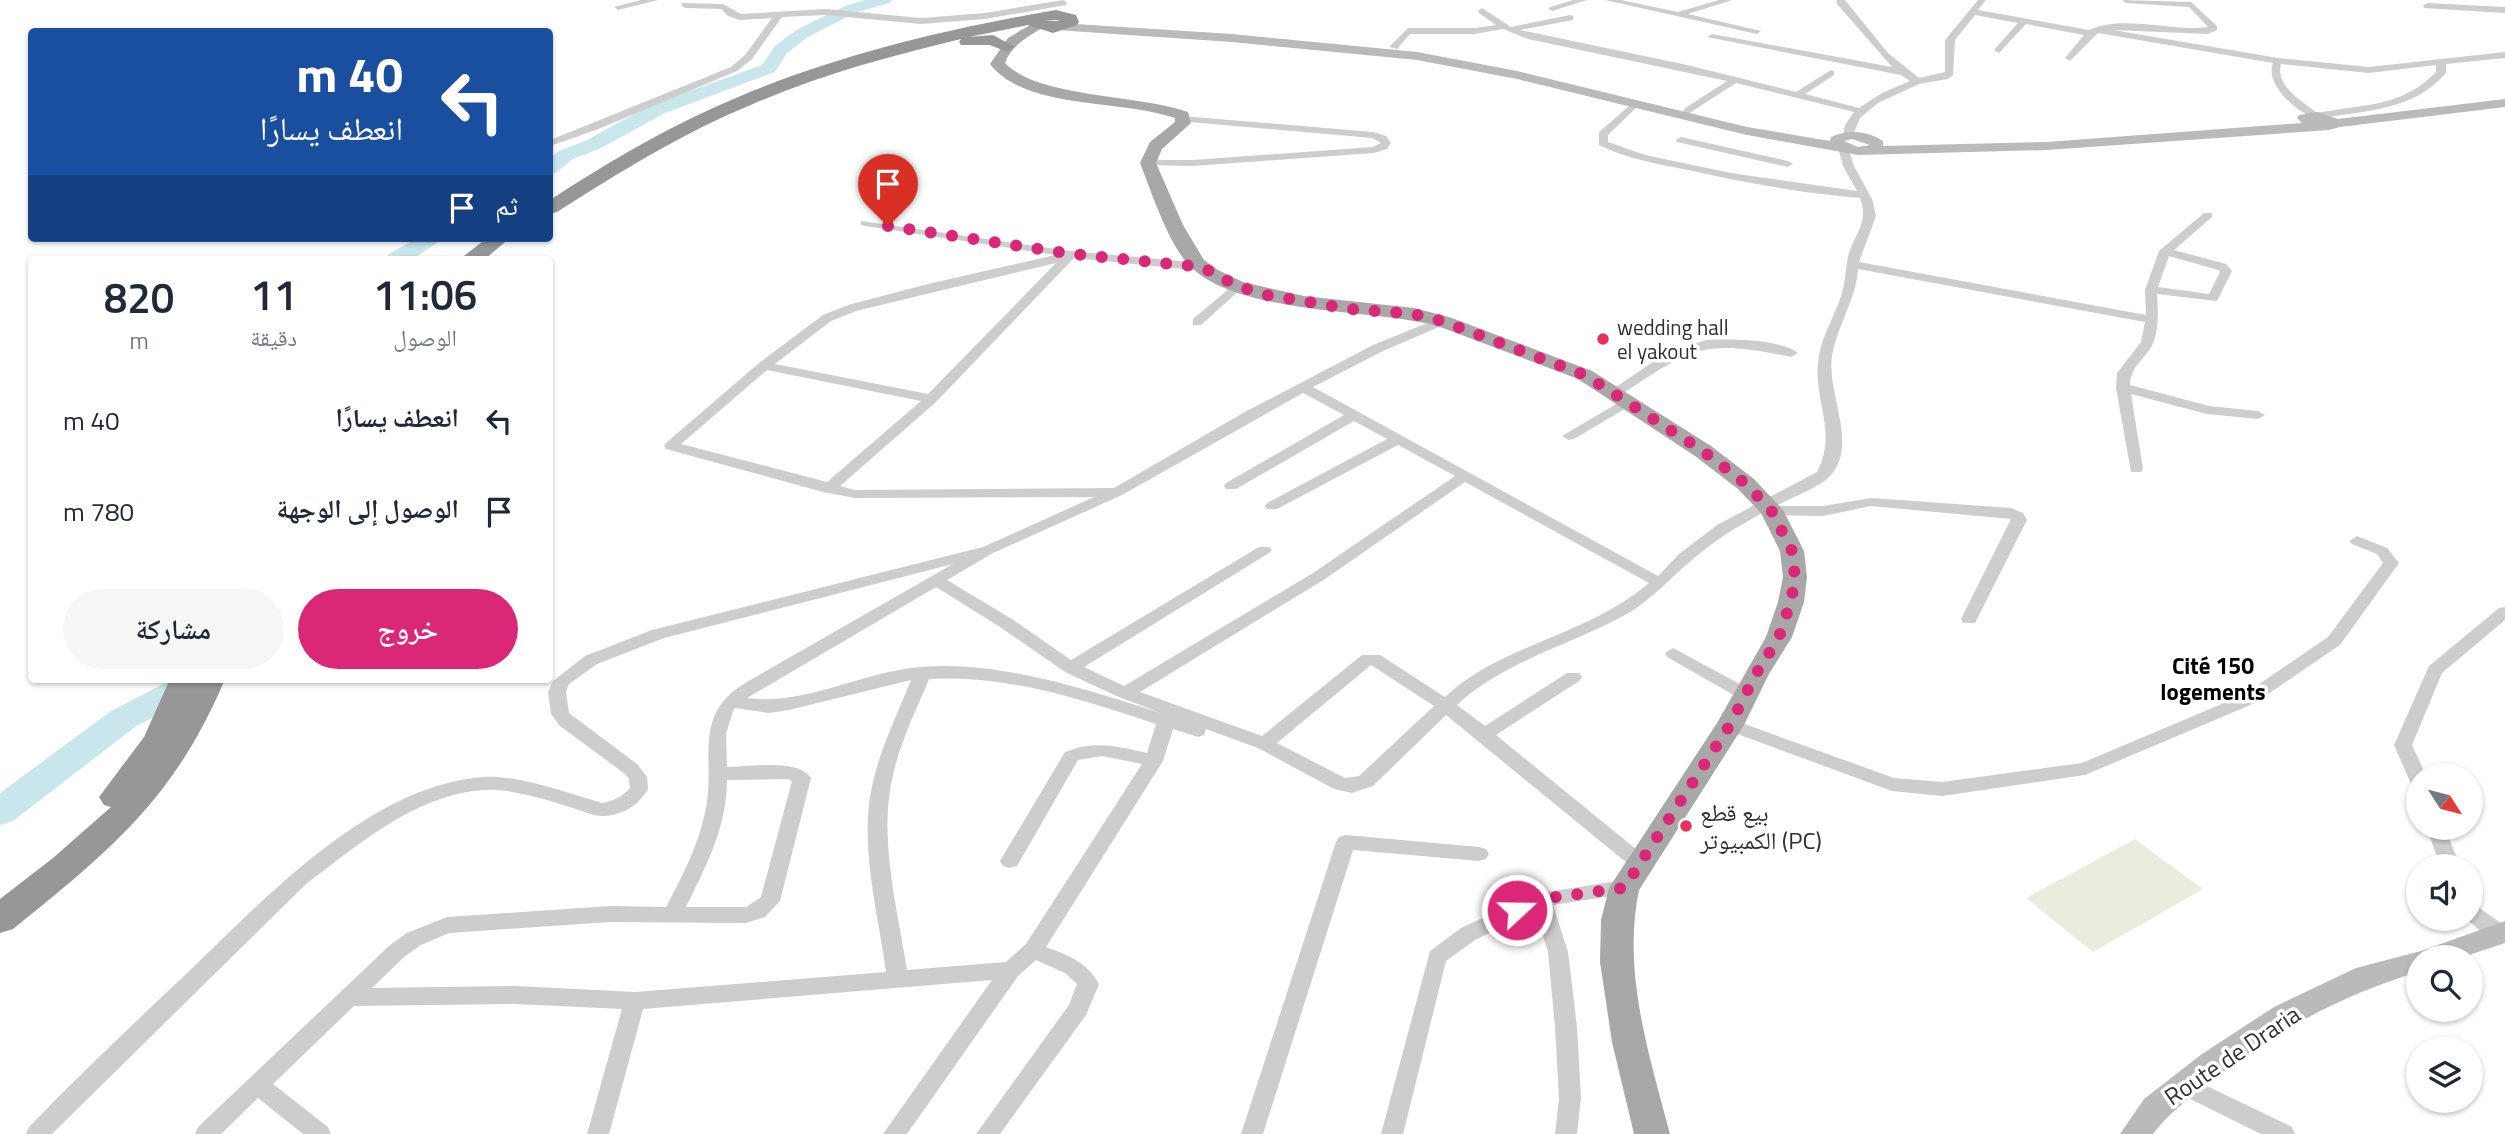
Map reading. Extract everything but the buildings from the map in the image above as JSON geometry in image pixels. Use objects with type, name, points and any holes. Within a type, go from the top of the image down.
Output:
[{"type":"highway","points":[[553,217],[662,152],[727,118],[821,78],[912,50],[1055,16]]},
{"type":"highway","points":[[553,206],[685,128],[774,89],[898,49],[1055,16]]},
{"type":"highway","points":[[912,50],[985,39],[1009,45]]},
{"type":"highway","points":[[475,256],[494,242]]},
{"type":"highway","points":[[494,256],[513,242]]},
{"type":"highway","points":[[0,919],[88,849],[134,806],[173,758],[183,717],[185,683]]},
{"type":"highway","points":[[0,897],[50,858],[120,793],[158,741],[183,717],[207,683]]},
{"type":"main road","points":[[1652,1134],[1629,1042],[1615,962],[1617,920],[1624,888],[1730,725],[1779,637],[1791,601],[1795,578],[1792,551],[1769,508],[1724,467],[1585,375],[1442,321],[1414,314],[1304,303],[1237,286],[1202,267],[1174,225],[1148,163],[1148,155],[1153,147],[1175,131],[1183,122],[1182,115],[1171,109],[1063,94],[1015,79],[1002,72],[997,64],[1009,45],[1055,16],[1102,28],[1387,48],[1523,71],[1745,125],[1869,146],[2047,146],[2505,95]]},
{"type":"main road","points":[[1387,48],[1636,103],[1747,131],[1842,142]]},
{"type":"main road","points":[[2314,118],[2332,126],[2337,123],[2505,103]]},
{"type":"main road","points":[[2466,945],[2502,932]]},
{"type":"main road","name":"Route de Draria","points":[[2135,1134],[2155,1108],[2184,1085],[2212,1063],[2284,1016],[2366,976],[2406,964]]},
{"type":"street","points":[[618,7],[654,0]]},
{"type":"street","points":[[1552,8],[1583,0]]},
{"type":"street","points":[[1609,0],[1757,31]]},
{"type":"street","points":[[1630,5],[1643,0]]},
{"type":"street","points":[[1676,14],[1728,0]]},
{"type":"street","points":[[1841,0],[1854,21],[1902,72],[1917,81]]},
{"type":"street","points":[[2070,58],[2093,32],[2132,27],[2214,28],[2195,7],[2126,0]]},
{"type":"street","points":[[936,580],[1071,668],[1125,693],[1264,744],[1341,784],[1352,786],[1366,781],[1460,692],[1521,656],[1622,610],[1660,583],[1685,557],[1722,527],[1769,508],[1823,475],[1832,462],[1836,446],[1824,369],[1826,346],[1850,288],[1853,264],[1868,229],[1870,213],[1864,195],[1846,165],[1842,142],[1848,125],[1861,111],[1917,81],[1945,77],[1950,73],[1950,40],[1984,1]]},
{"type":"street","points":[[685,5],[723,7],[737,16],[825,12],[908,21],[1055,16]]},
{"type":"street","points":[[2427,6],[2505,10]]},
{"type":"street","points":[[1482,11],[1508,28],[1861,111]]},
{"type":"street","points":[[1972,12],[2278,61],[2369,70],[2505,55]]},
{"type":"street","points":[[553,142],[741,65],[752,56],[764,31],[781,13]]},
{"type":"street","points":[[1387,48],[1408,31],[1475,31],[1570,18]]},
{"type":"street","points":[[1999,50],[2023,22]]},
{"type":"street","points":[[1712,37],[1902,72]]},
{"type":"street","points":[[1687,68],[1703,57]]},
{"type":"street","points":[[2278,61],[2274,65],[2274,74],[2287,94],[2314,118],[2382,107],[2407,100],[2435,80],[2441,73],[2441,62]]},
{"type":"street","points":[[1798,95],[1831,73]]},
{"type":"street","points":[[1688,111],[1734,80]]},
{"type":"street","points":[[1636,103],[1603,134],[1603,143],[1620,151],[1759,183],[1864,195]]},
{"type":"street","points":[[1148,163],[1192,163],[1374,150],[1386,143],[1382,138],[1373,135],[1182,119]]},
{"type":"street","points":[[1682,141],[1788,164]]},
{"type":"street","points":[[1846,165],[1869,146]]},
{"type":"street","points":[[1710,172],[1730,151]]},
{"type":"street","points":[[2136,469],[2123,388],[2124,373],[2147,342],[2152,320],[2151,290],[2165,251],[2208,215]]},
{"type":"street","points":[[865,223],[1072,254],[1202,267]]},
{"type":"street","points":[[2151,290],[2213,298],[2226,271],[2222,267],[2165,251]]},
{"type":"street","points":[[1072,254],[1037,265],[932,287],[852,308],[827,318],[764,366],[671,446],[855,494],[1117,492]]},
{"type":"street","points":[[828,489],[931,399],[1072,254]]},
{"type":"street","points":[[1853,264],[2152,320]]},
{"type":"street","points":[[1197,322],[1237,286]]},
{"type":"street","points":[[672,914],[703,849],[717,801],[718,730],[731,702],[762,680],[988,550],[1117,492],[1248,416],[1378,348],[1442,321]]},
{"type":"street","points":[[1569,436],[1679,352],[1701,346],[1737,343],[1791,353]]},
{"type":"street","points":[[764,366],[931,399]]},
{"type":"street","points":[[1304,388],[1660,583]]},
{"type":"street","points":[[2123,388],[2207,410],[2258,415]]},
{"type":"street","points":[[1231,486],[1354,415]]},
{"type":"street","points":[[1272,506],[1399,439]]},
{"type":"street","points":[[1125,693],[1319,576],[1465,477]]},
{"type":"street","points":[[1769,508],[1823,511],[1871,502],[2011,513],[2018,516],[2019,520],[1969,619]]},
{"type":"street","points":[[1730,725],[1892,784],[1942,789],[2085,769],[2249,699],[2334,640],[2391,564],[2382,551],[2357,541]]},
{"type":"street","points":[[37,1134],[79,1090],[299,879],[345,844],[422,797],[444,790],[486,783],[542,792],[602,810],[611,809],[632,798],[639,789],[638,777],[566,722],[556,704],[556,692],[562,681],[591,660],[658,634],[988,550]]},
{"type":"street","points":[[1071,668],[1264,550]]},
{"type":"street","points":[[2411,763],[2403,745],[2435,670],[2505,612]]},
{"type":"street","points":[[1673,653],[1745,694]]},
{"type":"street","points":[[1264,744],[1370,658],[1445,705],[1485,735],[1640,863]]},
{"type":"street","points":[[731,702],[754,706],[779,705],[923,673],[1014,681],[1087,695],[1301,764]]},
{"type":"street","points":[[898,979],[878,838],[878,805],[891,752],[923,673]]},
{"type":"street","points":[[1485,735],[1573,677]]},
{"type":"street","points":[[894,1134],[1011,970],[1033,950],[1154,761],[1166,721]]},
{"type":"street","points":[[1010,861],[1072,756],[1083,750],[1096,749],[1154,761]]},
{"type":"street","points":[[206,1134],[414,939],[447,925],[610,914],[752,914],[763,909],[770,901],[802,778],[790,772],[719,774]]},
{"type":"street","points":[[1252,1134],[1346,842],[1479,854]]},
{"type":"street","points":[[1392,1134],[1437,957],[1468,934],[1541,899],[1624,888]]},
{"type":"street","points":[[1541,899],[1558,952],[1566,1027],[1570,1098],[1566,1134]]},
{"type":"street","points":[[2483,920],[2502,932]]},
{"type":"street","points":[[987,1134],[1078,1009],[1088,984],[1086,977],[1072,967],[1033,950]]},
{"type":"street","points":[[350,997],[516,995],[635,1002],[1011,970]]},
{"type":"street","points":[[598,1134],[635,1002]]},
{"type":"street","points":[[2184,1085],[2284,1134]]},
{"type":"street","points":[[259,1086],[320,1134]]},
{"type":"shaded area","points":[[2135,839],[2203,889],[2093,952],[2026,898]]},
{"type":"waterway","points":[[553,166],[566,155],[594,144],[658,109],[769,68],[781,49],[802,34],[851,9],[884,0]]},
{"type":"waterway","points":[[402,256],[426,242]]},
{"type":"waterway","points":[[0,812],[123,719],[191,683]]},
{"type":"place","name":"wedding hall el yakout","points":[[1603,339]]},
{"type":"place","name":"بيع قطع الكمبيوتر (PC)","points":[[1686,826]]},
{"type":"district","name":"Cité 150 logements","points":[[2213,678]]},
{"type":"route","points":[[888,226],[1072,254],[1202,267],[1237,286],[1267,295],[1350,309],[1414,314],[1442,321],[1585,375],[1703,451],[1746,484],[1771,510],[1792,551],[1795,578],[1791,601],[1779,637],[1730,725],[1624,888],[1541,899],[1517,910]]}]
